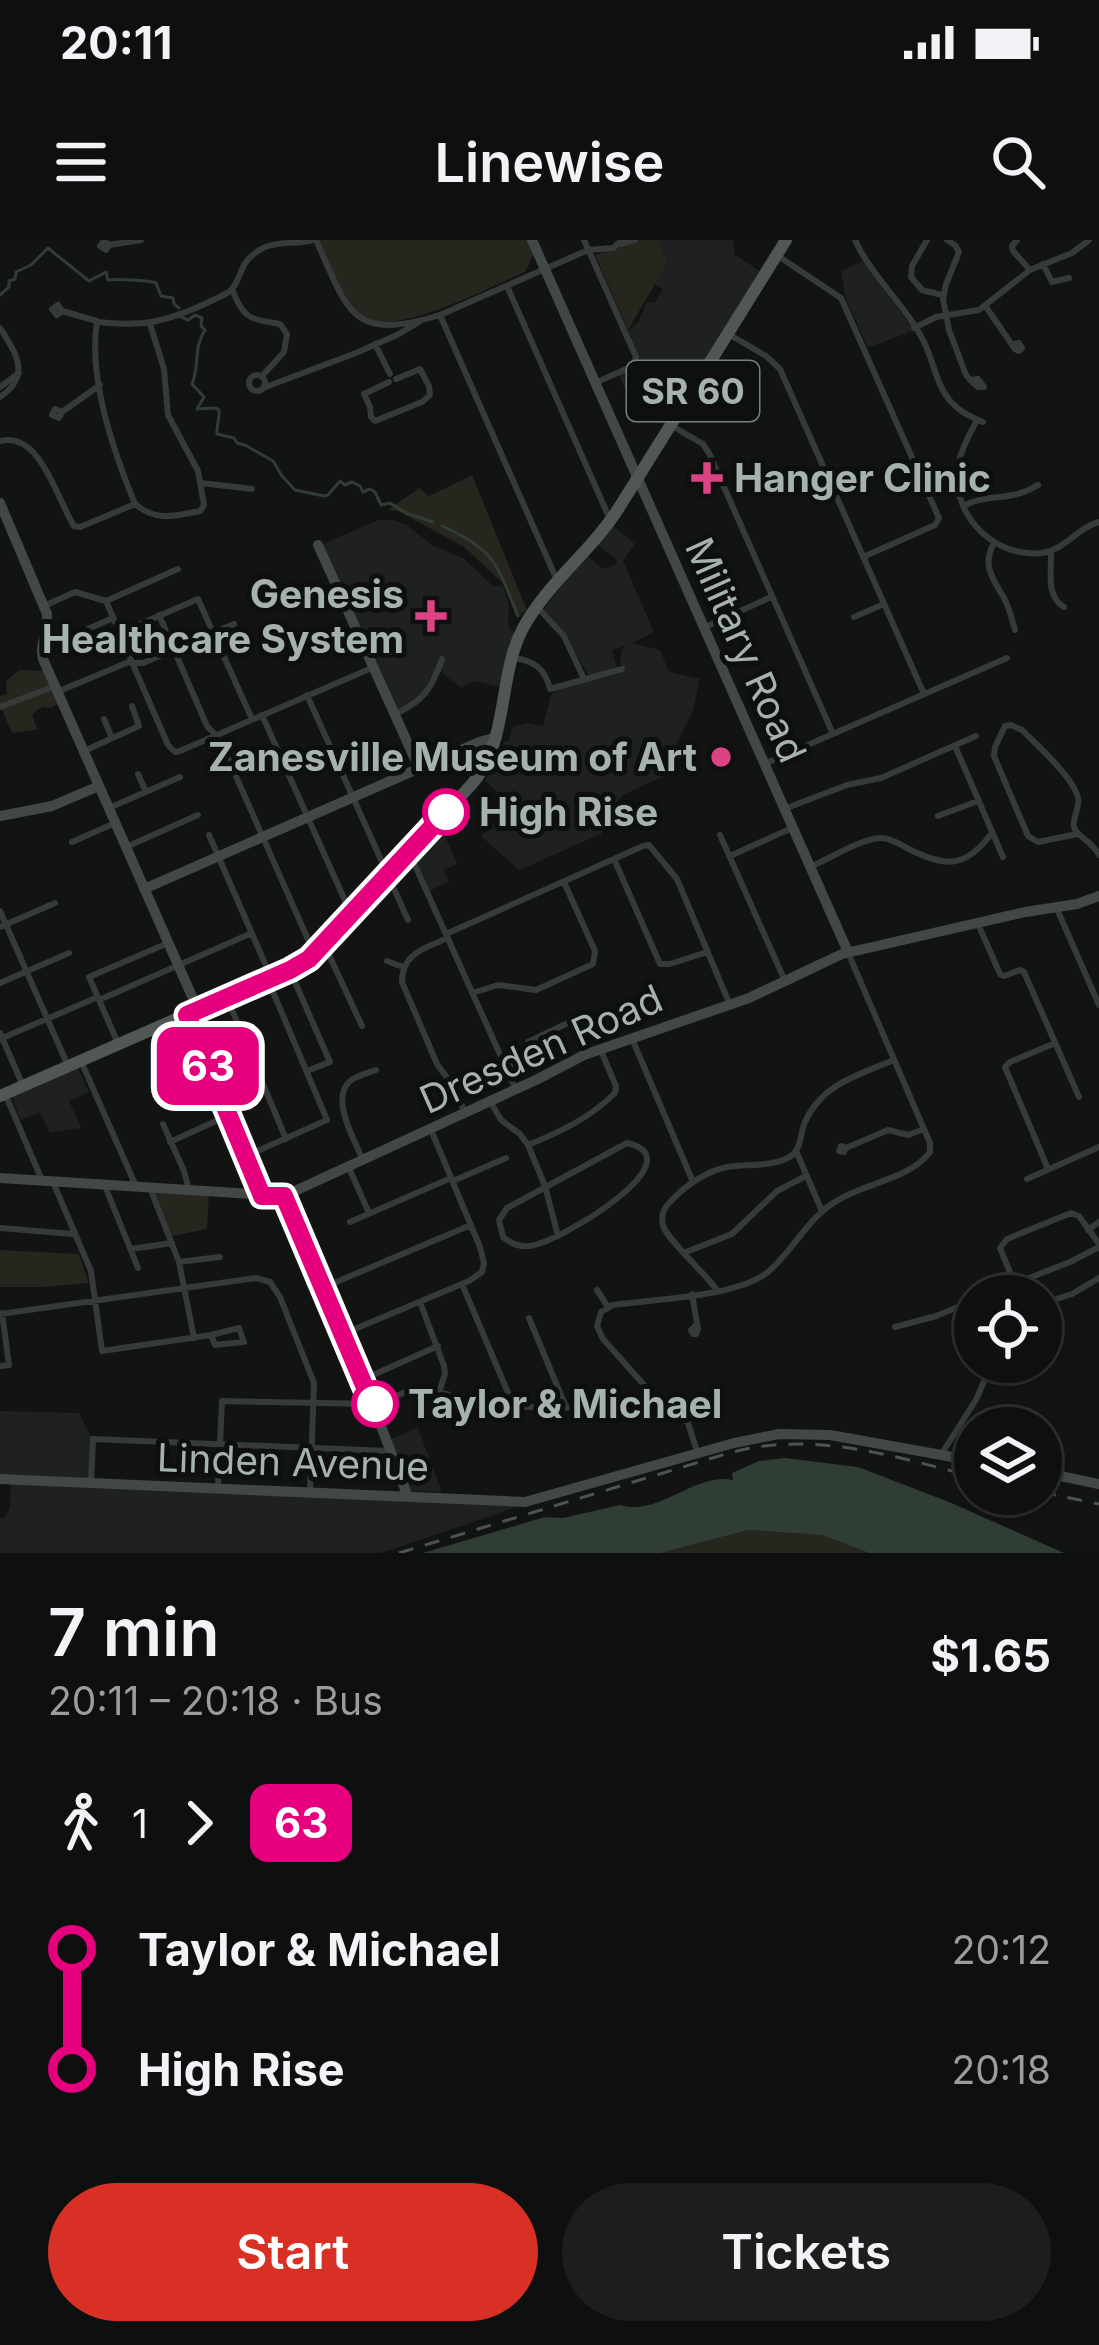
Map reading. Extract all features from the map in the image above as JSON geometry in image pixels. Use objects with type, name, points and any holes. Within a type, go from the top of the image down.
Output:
[{"type":"main road","name":"SR 60","points":[[572,565],[638,480],[786,240]]},
{"type":"main road","name":"SR 60","points":[[2,1095],[290,970],[320,949],[475,780],[492,752],[490,739],[522,630],[622,501]]},
{"type":"street","points":[[109,245],[141,240]]},
{"type":"street","points":[[263,388],[262,376],[284,352],[286,330],[280,324],[246,316],[232,289],[238,273],[261,248],[314,240],[342,298],[359,319],[382,326],[440,315],[588,250],[635,240]]},
{"type":"street","name":"Military Road","points":[[532,240],[848,952]]},
{"type":"street","points":[[584,240],[636,357],[633,366],[596,382]]},
{"type":"street","points":[[855,240],[868,267],[923,341],[943,392],[958,409],[980,421],[958,467],[958,487],[973,524],[994,543],[1019,552],[1051,551],[1099,522]]},
{"type":"street","points":[[927,240],[910,277],[922,290],[943,296]]},
{"type":"street","points":[[947,240],[958,252],[943,296],[945,315],[970,380]]},
{"type":"street","points":[[1017,240],[1013,251],[1030,269]]},
{"type":"street","points":[[914,328],[945,315],[986,307],[1030,269],[1072,253],[1089,240]]},
{"type":"street","points":[[776,255],[841,298],[939,520],[863,557]]},
{"type":"street","points":[[1043,264],[1052,281],[1069,278]]},
{"type":"street","points":[[507,286],[608,515]]},
{"type":"street","points":[[62,311],[98,322],[150,324],[185,313],[232,289]]},
{"type":"street","points":[[986,307],[1013,344]]},
{"type":"street","points":[[440,315],[558,581]]},
{"type":"street","points":[[262,376],[255,376],[249,384],[256,392],[408,330],[422,320]]},
{"type":"street","points":[[98,322],[94,351],[114,452],[135,504],[160,518],[197,512],[205,505],[195,464],[167,416],[164,369],[150,324]]},
{"type":"street","points":[[0,328],[19,373],[13,388],[0,397]]},
{"type":"street","points":[[728,334],[780,369],[924,694]]},
{"type":"street","points":[[375,344],[392,378]]},
{"type":"street","points":[[419,369],[430,395],[375,421],[364,394],[392,378],[419,369]]},
{"type":"street","points":[[0,387],[19,373]]},
{"type":"street","points":[[62,412],[100,385]]},
{"type":"street","points":[[672,426],[706,448],[833,734]]},
{"type":"street","points":[[0,441],[11,438],[27,446],[52,480],[74,526],[135,504]]},
{"type":"street","points":[[201,483],[252,489]]},
{"type":"street","points":[[963,506],[980,499],[1012,498],[1039,484]]},
{"type":"street","points":[[0,503],[44,606],[47,626],[41,651],[178,965],[262,1196]]},
{"type":"street","points":[[994,543],[988,552],[988,570],[1015,630]]},
{"type":"street","points":[[319,544],[418,769]]},
{"type":"street","points":[[1051,551],[1053,597],[1064,607]]},
{"type":"street","points":[[44,606],[79,592],[106,602],[178,569]]},
{"type":"street","points":[[703,628],[773,597]]},
{"type":"street","points":[[252,719],[198,598],[127,628],[122,637],[170,748],[180,751],[374,667]]},
{"type":"street","points":[[88,629],[114,620],[106,602]]},
{"type":"street","points":[[854,617],[884,604]]},
{"type":"street","points":[[538,612],[564,636],[584,679]]},
{"type":"street","points":[[159,615],[207,726],[216,734],[262,837],[362,1026]]},
{"type":"street","points":[[0,707],[133,662],[143,663],[234,624]]},
{"type":"street","points":[[513,658],[538,666],[550,689],[622,669]]},
{"type":"street","points":[[764,764],[1007,658]]},
{"type":"street","points":[[395,714],[422,697],[442,659]]},
{"type":"street","points":[[308,695],[408,920]]},
{"type":"street","points":[[84,751],[139,726],[132,706]]},
{"type":"street","points":[[262,715],[351,914]]},
{"type":"street","points":[[104,719],[112,739]]},
{"type":"street","points":[[1077,834],[1038,842],[1028,836],[994,756],[1007,724],[1022,730],[1074,788],[1079,802],[1074,826],[1099,855]]},
{"type":"street","points":[[784,809],[847,785],[881,778],[976,736]]},
{"type":"street","points":[[144,889],[490,739]]},
{"type":"street","points":[[955,746],[1003,857]]},
{"type":"street","points":[[138,774],[146,791]]},
{"type":"street","points":[[109,808],[180,777]]},
{"type":"street","points":[[0,816],[52,806],[99,786]]},
{"type":"street","points":[[938,816],[978,801]]},
{"type":"street","points":[[126,847],[198,815]]},
{"type":"street","points":[[72,842],[116,823]]},
{"type":"street","points":[[730,856],[793,828]]},
{"type":"street","points":[[810,867],[880,838],[933,861],[953,863],[992,832]]},
{"type":"street","points":[[209,835],[327,1120],[246,1156]]},
{"type":"street","points":[[720,835],[785,981]]},
{"type":"street","points":[[465,1113],[406,995],[403,967],[416,953],[447,936],[614,859],[649,845],[677,879],[730,1005]]},
{"type":"street","points":[[409,851],[515,1090]]},
{"type":"street","points":[[614,859],[660,964],[708,952]]},
{"type":"street","points":[[472,993],[498,985],[538,989],[596,960],[564,881]]},
{"type":"street","name":"Dresden Road","points":[[0,1178],[284,1196],[600,1049],[730,1005],[848,952],[1099,896]]},
{"type":"street","points":[[3,925],[56,903]]},
{"type":"street","points":[[1056,907],[1099,1005]]},
{"type":"street","points":[[0,911],[47,1018],[136,1187]]},
{"type":"street","points":[[977,923],[1000,974],[1024,973],[1079,1097]]},
{"type":"street","points":[[23,1086],[1,1037],[252,933]]},
{"type":"street","points":[[119,1044],[89,977],[168,943]]},
{"type":"street","points":[[698,1453],[693,1432],[682,1417],[654,1396],[603,1339],[598,1318],[608,1307],[745,1285],[766,1273],[840,1198],[922,1162],[931,1150],[848,952]]},
{"type":"street","points":[[0,983],[69,953]]},
{"type":"street","points":[[387,961],[403,967]]},
{"type":"street","points":[[290,970],[330,1062],[307,1071]]},
{"type":"street","points":[[227,998],[286,1139]]},
{"type":"street","points":[[506,1067],[530,1055],[528,1042],[572,1021]]},
{"type":"street","points":[[632,1038],[693,1182]]},
{"type":"street","points":[[1048,1169],[1005,1067],[1054,1044]]},
{"type":"street","points":[[528,1144],[584,1118],[615,1093],[600,1049]]},
{"type":"street","points":[[823,1211],[796,1151],[807,1118],[823,1095],[846,1079],[894,1060]]},
{"type":"street","points":[[363,1161],[344,1114],[344,1093],[349,1082],[376,1070]]},
{"type":"street","points":[[2,1095],[92,1275],[102,1351],[239,1328],[244,1342],[214,1345],[211,1335]]},
{"type":"street","points":[[490,1102],[501,1120],[528,1144],[559,1236]]},
{"type":"street","points":[[170,1142],[229,1115]]},
{"type":"street","points":[[163,1124],[189,1190]]},
{"type":"street","points":[[845,1148],[888,1130],[908,1135],[923,1129]]},
{"type":"street","points":[[343,1334],[462,1284],[484,1268],[431,1130]]},
{"type":"street","points":[[634,1143],[644,1153],[645,1167],[633,1186],[597,1214],[546,1242],[525,1246],[507,1240],[499,1229],[504,1210],[545,1186],[622,1144],[634,1143]]},
{"type":"street","points":[[1028,1179],[1099,1147]]},
{"type":"street","points":[[718,1291],[666,1232],[665,1208],[693,1182],[717,1170],[781,1160],[796,1151]]},
{"type":"street","points":[[350,1222],[506,1158]]},
{"type":"street","points":[[349,1168],[369,1213]]},
{"type":"street","points":[[686,1252],[732,1234],[777,1190],[806,1176]]},
{"type":"street","points":[[105,1186],[138,1268]]},
{"type":"street","points":[[150,1188],[179,1262],[194,1339]]},
{"type":"street","points":[[284,1196],[407,1497]]},
{"type":"street","points":[[1011,1275],[1000,1248],[1005,1240],[1071,1213],[1079,1216],[1099,1246],[1034,1275]]},
{"type":"street","points":[[1088,1230],[1099,1222]]},
{"type":"street","points":[[322,1288],[471,1225]]},
{"type":"street","points":[[0,1228],[75,1234]]},
{"type":"street","points":[[130,1249],[172,1243]]},
{"type":"street","points":[[179,1262],[220,1257]]},
{"type":"street","points":[[4,1366],[1,1314],[256,1278],[270,1282],[310,1369],[314,1405],[310,1492]]},
{"type":"street","points":[[1062,1297],[1099,1278]]},
{"type":"street","points":[[462,1284],[512,1401],[526,1407],[682,1417]]},
{"type":"street","points":[[597,1290],[608,1307]]},
{"type":"street","points":[[692,1294],[697,1324]]},
{"type":"street","points":[[420,1302],[445,1371],[439,1391]]},
{"type":"street","points":[[896,1327],[954,1309]]},
{"type":"street","points":[[529,1318],[566,1407]]},
{"type":"street","points":[[362,1380],[438,1346]]},
{"type":"street","points":[[941,1455],[983,1383]]},
{"type":"street","points":[[218,1489],[222,1401],[372,1405],[418,1387],[460,1395]]},
{"type":"street","name":"Linden Avenue","points":[[0,1479],[525,1502],[756,1437],[795,1433],[852,1438],[954,1457]]},
{"type":"street","points":[[91,1483],[93,1439],[392,1451]]},
{"type":"street","points":[[1062,1476],[1099,1484]]},
{"type":"shaded area","points":[[319,240],[528,240],[534,253],[525,272],[491,288],[422,315],[381,322],[366,319],[351,305]]},
{"type":"shaded area","points":[[640,240],[658,240],[668,262],[628,330],[595,255]]},
{"type":"shaded area","points":[[658,240],[733,240],[735,255],[762,272],[665,429],[645,386],[627,393],[619,375],[640,364],[627,332],[639,321],[646,303],[655,302],[663,290],[655,284],[668,262]]},
{"type":"shaded area","points":[[862,261],[914,330],[868,348],[846,299],[841,271]]},
{"type":"shaded area","points":[[472,475],[527,610],[516,617],[506,586],[464,547],[388,510],[419,488],[429,496]]},
{"type":"shaded area","name":"Genesis Healthcare System","points":[[379,520],[407,525],[433,546],[463,558],[493,586],[503,586],[508,627],[514,632],[502,687],[474,681],[461,688],[437,669],[420,697],[398,711],[322,547]]},
{"type":"shaded area","points":[[610,523],[635,544],[623,561],[654,632],[632,643],[660,650],[669,672],[700,679],[693,710],[660,778],[622,795],[601,834],[519,870],[481,836],[508,812],[507,802],[485,780],[504,741],[509,741],[512,727],[543,726],[556,690],[623,670],[620,661],[627,645],[612,650],[617,667],[588,676],[565,632],[544,612],[586,555],[603,569],[617,564],[595,543]]},
{"type":"shaded area","points":[[20,670],[46,671],[60,703],[32,714],[37,729],[12,733],[0,696],[7,694],[6,681]]},
{"type":"shaded area","points":[[440,825],[457,864],[444,870],[449,882],[429,891],[414,855]]},
{"type":"shaded area","points":[[185,1022],[199,1055],[183,1063],[186,1073],[168,1081],[154,1035]]},
{"type":"shaded area","points":[[78,1068],[89,1092],[69,1101],[81,1128],[50,1133],[40,1112],[20,1120],[12,1096]]},
{"type":"shaded area","points":[[154,1193],[209,1194],[207,1229],[172,1236]]},
{"type":"shaded area","points":[[0,1250],[79,1254],[89,1283],[0,1287]]},
{"type":"shaded area","points":[[0,1411],[79,1413],[91,1437],[90,1486],[523,1505],[381,1553],[0,1553],[0,1518],[10,1508],[11,1485],[0,1482]]},
{"type":"shaded area","points":[[418,1428],[442,1492],[411,1491],[391,1439]]},
{"type":"shaded area","points":[[785,1458],[858,1467],[954,1504],[954,1515],[978,1515],[1064,1553],[869,1553],[822,1535],[748,1530],[661,1553],[423,1553],[545,1517],[649,1505],[705,1482],[733,1480],[732,1473],[759,1461]]},
{"type":"shaded area","points":[[748,1530],[822,1535],[869,1553],[661,1553]]},
{"type":"waterway","points":[[0,295],[16,272],[48,248],[89,281],[106,272],[108,280],[156,283],[161,296],[173,298],[179,308]]},
{"type":"waterway","points":[[181,317],[202,318],[205,330],[192,384],[204,397],[197,409],[219,410],[217,434],[234,438],[273,461],[295,490],[324,496],[340,481],[352,482],[363,492],[375,492],[381,505],[390,503],[433,522]]},
{"type":"waterway","points":[[442,526],[474,543],[492,561],[518,616]]},
{"type":"railway","points":[[399,1553],[760,1447],[853,1448],[954,1471]]},
{"type":"railway","points":[[1062,1496],[1099,1504]]},
{"type":"bus line","name":"63","points":[[375,1404],[284,1196],[262,1196],[187,1015],[309,959],[446,812]]},
{"type":"place","name":"Hanger Clinic","points":[[707,478]]},
{"type":"place","name":"Genesis Healthcare System","points":[[431,616]]},
{"type":"place","name":"Zanesville Museum of Art","points":[[721,757]]},
{"type":"place","name":"High Rise","points":[[446,812]]},
{"type":"place","name":"Taylor & Michael","points":[[375,1404]]}]
